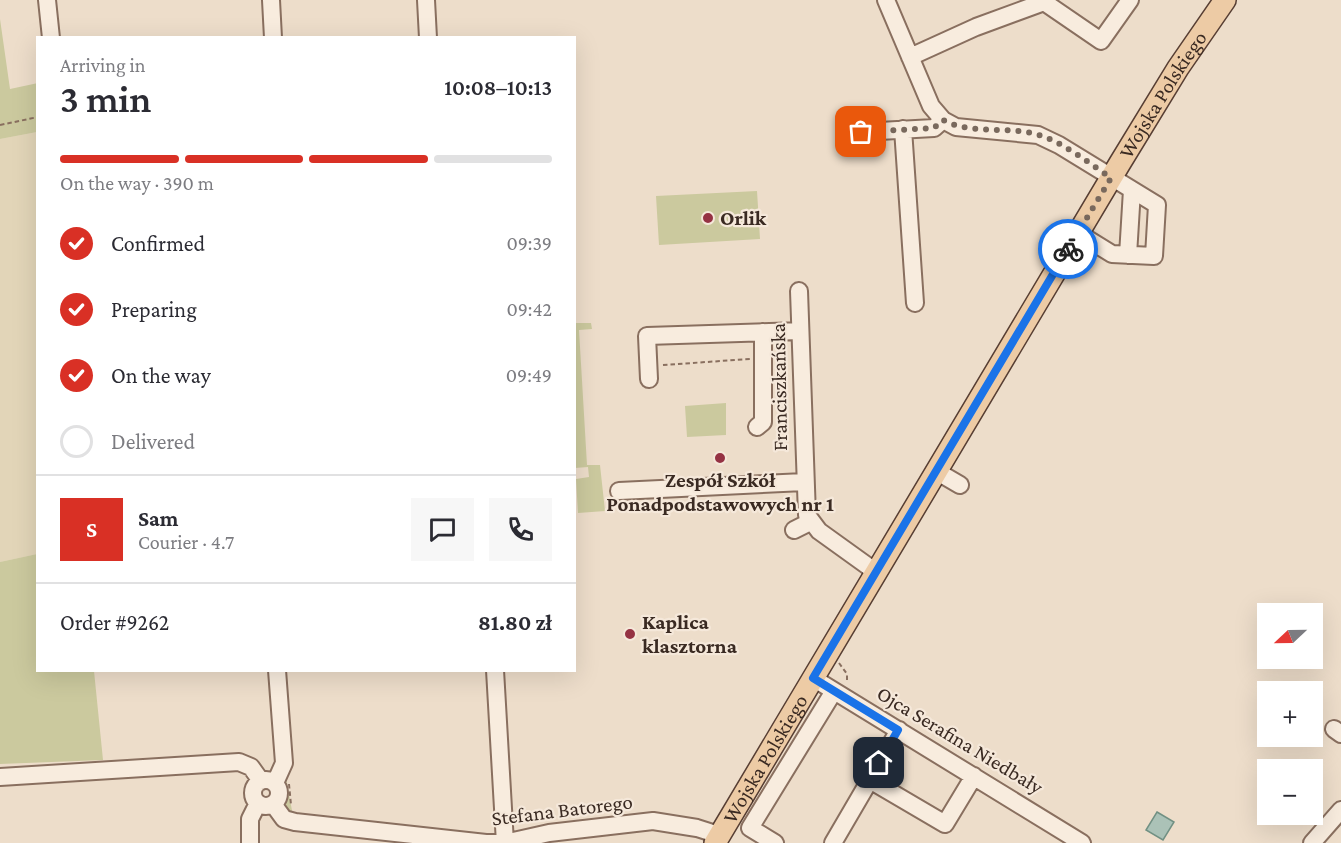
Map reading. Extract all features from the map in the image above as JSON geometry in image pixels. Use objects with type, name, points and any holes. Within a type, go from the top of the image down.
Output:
[{"type":"main road","name":"Wojska Polskiego","points":[[717,839],[1111,178],[1178,68],[1225,0]]},
{"type":"street","points":[[47,0],[51,36]]},
{"type":"street","points":[[272,0],[274,36]]},
{"type":"street","points":[[426,0],[428,36]]},
{"type":"street","points":[[886,0],[931,106],[943,120],[969,130],[1038,135],[1157,205],[1154,256],[1112,254],[1078,233]]},
{"type":"street","points":[[910,57],[976,27],[1044,1],[1101,41],[1130,0]]},
{"type":"street","points":[[861,132],[934,128],[943,120]]},
{"type":"street","points":[[903,129],[915,303]]},
{"type":"street","points":[[1128,255],[1132,190]]},
{"type":"street","name":"Franciszkańska","points":[[799,291],[804,482],[810,522]]},
{"type":"street","points":[[648,372],[647,336],[800,331]]},
{"type":"street","points":[[757,427],[763,422],[763,332]]},
{"type":"street","points":[[936,471],[960,485]]},
{"type":"street","points":[[619,491],[804,482]]},
{"type":"street","points":[[794,530],[810,522],[876,572]]},
{"type":"street","points":[[266,804],[253,792],[272,779],[284,757],[277,672]]},
{"type":"street","points":[[495,672],[505,843]]},
{"type":"street","name":"Ojca Serafina Niedbały","points":[[813,678],[840,687],[898,730],[1081,843]]},
{"type":"street","points":[[775,843],[750,828],[840,687]]},
{"type":"street","points":[[832,843],[898,730]]},
{"type":"street","points":[[0,777],[240,762],[272,779],[279,796],[266,804],[250,819],[250,843]]},
{"type":"street","points":[[870,780],[945,824],[974,776]]},
{"type":"street","name":"Stefana Batorego","points":[[266,804],[284,819],[295,822],[505,843],[549,833],[653,821],[697,828],[717,839]]},
{"type":"street","points":[[1312,843],[1341,810]]},
{"type":"path","points":[[0,125],[36,117]]},
{"type":"path","points":[[648,372],[763,358]]},
{"type":"path","points":[[837,659],[847,674],[840,687]]},
{"type":"path","points":[[272,779],[289,777],[294,811]]},
{"type":"shaded area","points":[[0,19],[10,89],[36,83],[36,132],[0,139]]},
{"type":"shaded area","points":[[36,132],[36,554],[0,562],[0,139]]},
{"type":"shaded area","name":"Orlik","points":[[757,191],[760,239],[659,245],[656,196]]},
{"type":"shaded area","points":[[576,323],[591,323],[592,329],[579,330],[587,465],[600,465],[605,511],[578,513],[576,479],[589,477],[588,467],[576,468]]},
{"type":"shaded area","points":[[726,403],[726,435],[687,437],[685,406]]},
{"type":"shaded area","points":[[36,554],[36,672],[94,672],[103,760],[0,764],[0,562]]},
{"type":"shaded area","points":[[286,778],[293,816],[284,803]]},
{"type":"shaded area","points":[[1157,812],[1174,822],[1163,840],[1146,830]]},
{"type":"way so far","points":[[861,132],[934,128],[943,120],[956,127],[969,130],[1038,135],[1059,145],[1111,178],[1068,249]]},
{"type":"place","name":"Orlik","points":[[708,218]]},
{"type":"place","name":"Zespół Szkół Ponadpodstawowych nr 1","points":[[720,458]]},
{"type":"place","name":"Kaplica klasztorna","points":[[630,634]]},
{"type":"route","points":[[879,763],[898,730],[813,678],[1068,249]]}]
